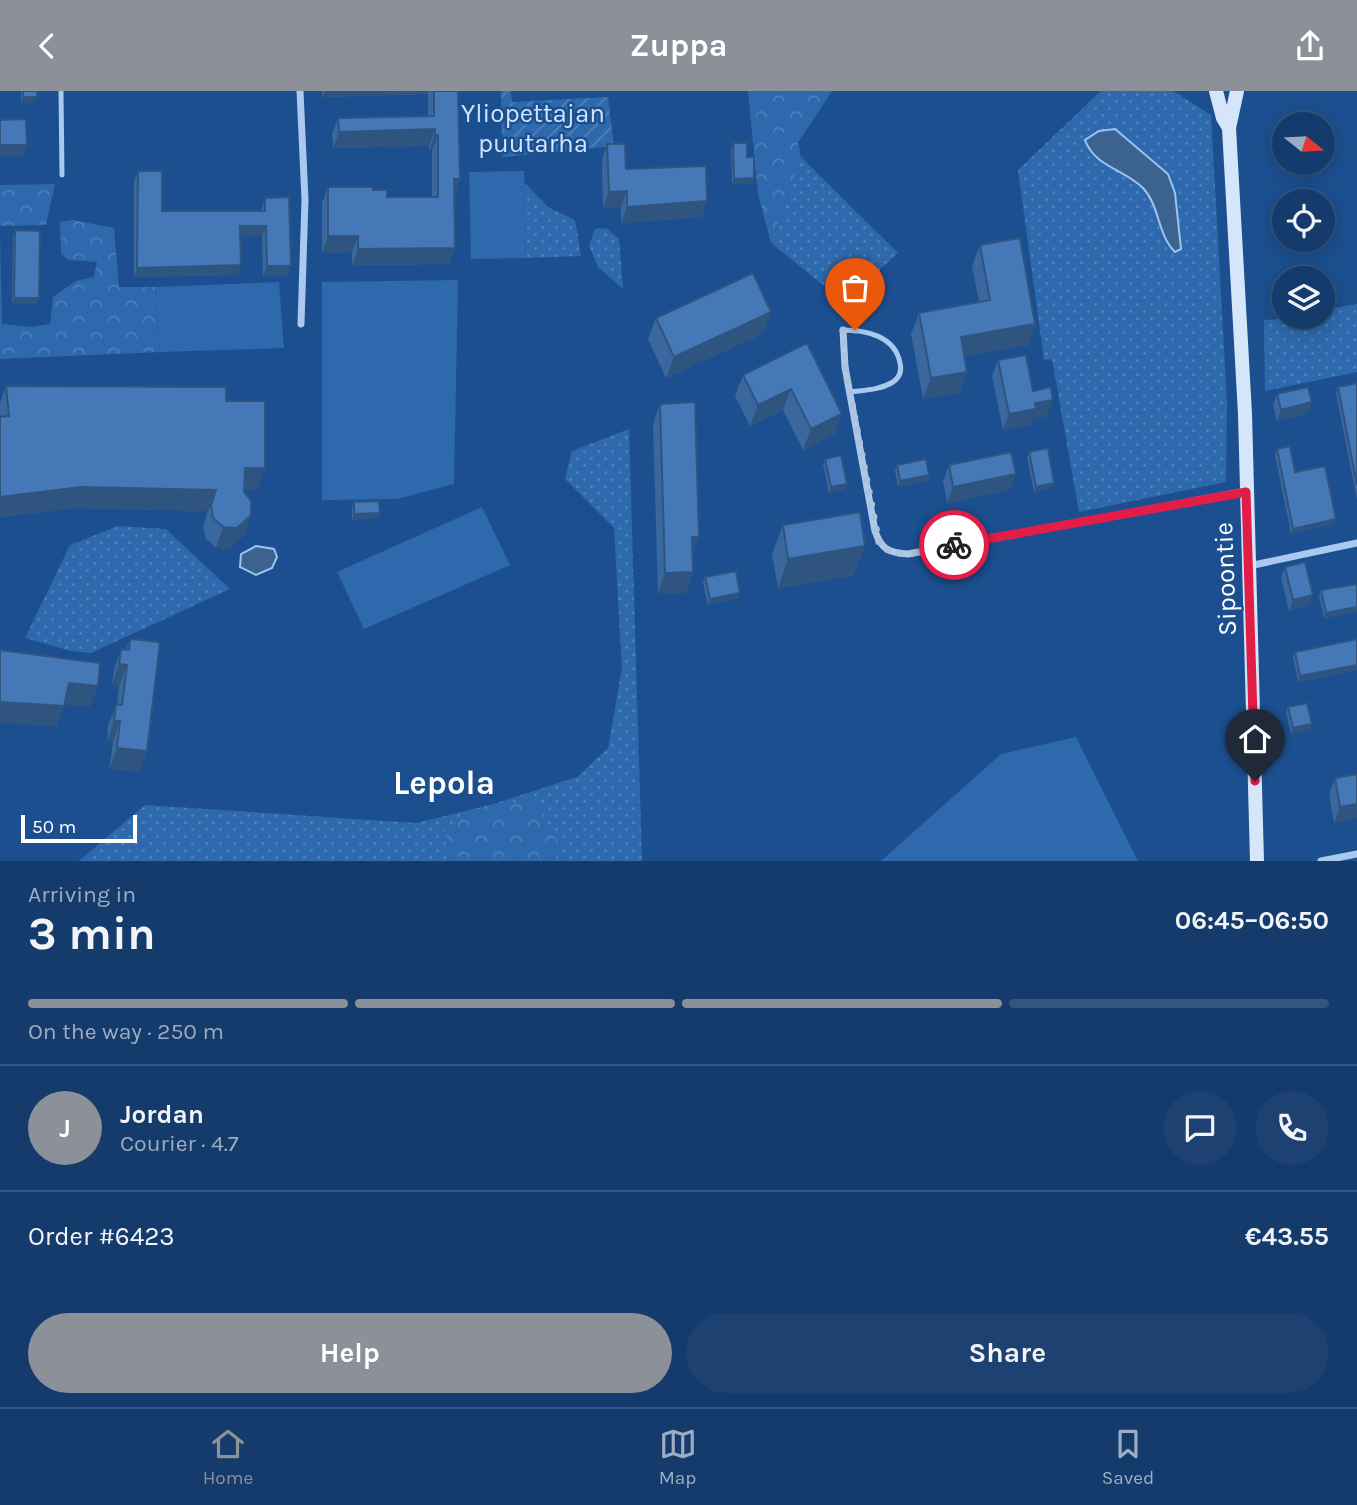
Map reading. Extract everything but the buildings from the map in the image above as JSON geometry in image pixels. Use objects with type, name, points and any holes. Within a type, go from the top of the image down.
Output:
[{"type":"street","points":[[300,91],[305,197],[300,324]]},
{"type":"street","name":"Sipoontie","points":[[1216,91],[1223,118],[1229,128]]},
{"type":"street","name":"Sipoontie","points":[[1237,91],[1229,128],[1249,566],[1258,861]]},
{"type":"street","points":[[843,330],[850,392],[875,531],[879,543],[893,553],[908,554],[1246,492]]},
{"type":"street","points":[[1249,566],[1357,543]]},
{"type":"street","points":[[1321,861],[1357,854]]},
{"type":"lane","points":[[61,91],[62,175]]},
{"type":"lane","points":[[843,330],[868,332],[882,338],[897,350],[901,368],[895,381],[850,392]]},
{"type":"green space","name":"Yliopettajan puutarha","points":[[501,91],[511,91],[512,102],[608,97],[614,146],[502,157]]},
{"type":"green space","points":[[748,91],[832,91],[798,143],[801,157],[771,243],[758,194]]},
{"type":"green space","points":[[1101,91],[1173,91],[1211,115],[1227,403],[1226,482],[1079,512],[1052,359],[1044,360],[1018,170]]},
{"type":"green space","points":[[801,157],[898,253],[844,302],[771,243]]},
{"type":"green space","points":[[524,171],[526,258],[471,259],[469,172]]},
{"type":"green space","points":[[524,182],[548,207],[575,220],[581,256],[526,258]]},
{"type":"green space","points":[[55,184],[46,225],[0,226],[0,185]]},
{"type":"green space","points":[[73,220],[114,228],[119,287],[155,287],[160,352],[0,359],[0,234],[2,324],[31,327],[50,324],[53,297],[76,281],[94,277],[97,262],[69,260],[61,254],[60,222]]},
{"type":"green space","points":[[606,228],[619,239],[623,289],[598,267],[589,246],[595,229]]},
{"type":"green space","points":[[458,280],[454,484],[397,499],[322,500],[322,282]]},
{"type":"green space","points":[[279,282],[284,348],[160,352],[155,287]]},
{"type":"green space","points":[[1357,304],[1357,372],[1265,391],[1264,320],[1272,320],[1272,329],[1335,329],[1335,308]]},
{"type":"green space","points":[[629,429],[642,861],[79,861],[145,805],[416,823],[490,805],[577,777],[608,748],[622,668],[614,528],[565,479],[572,451]]},
{"type":"green space","points":[[482,507],[510,565],[364,629],[337,572]]},
{"type":"green space","points":[[118,526],[166,529],[230,589],[91,653],[71,651],[25,638],[70,545]]},
{"type":"green space","points":[[1076,737],[1138,861],[881,861],[1001,754]]},
{"type":"green space","points":[[534,799],[557,842],[556,861],[450,861],[444,828],[485,806]]},
{"type":"shaded area","points":[[1115,129],[1168,174],[1175,193],[1181,249],[1175,252],[1169,245],[1153,203],[1143,188],[1103,162],[1085,140],[1099,131]]},
{"type":"shaded area","points":[[256,546],[274,549],[277,557],[272,568],[256,575],[240,567],[241,554]]},
{"type":"way so far","points":[[855,330],[843,330],[845,367],[879,543],[893,553],[908,554],[954,545]]},
{"type":"district","name":"Lepola","points":[[444,782]]},
{"type":"route","points":[[954,545],[1246,492],[1255,781]]}]
